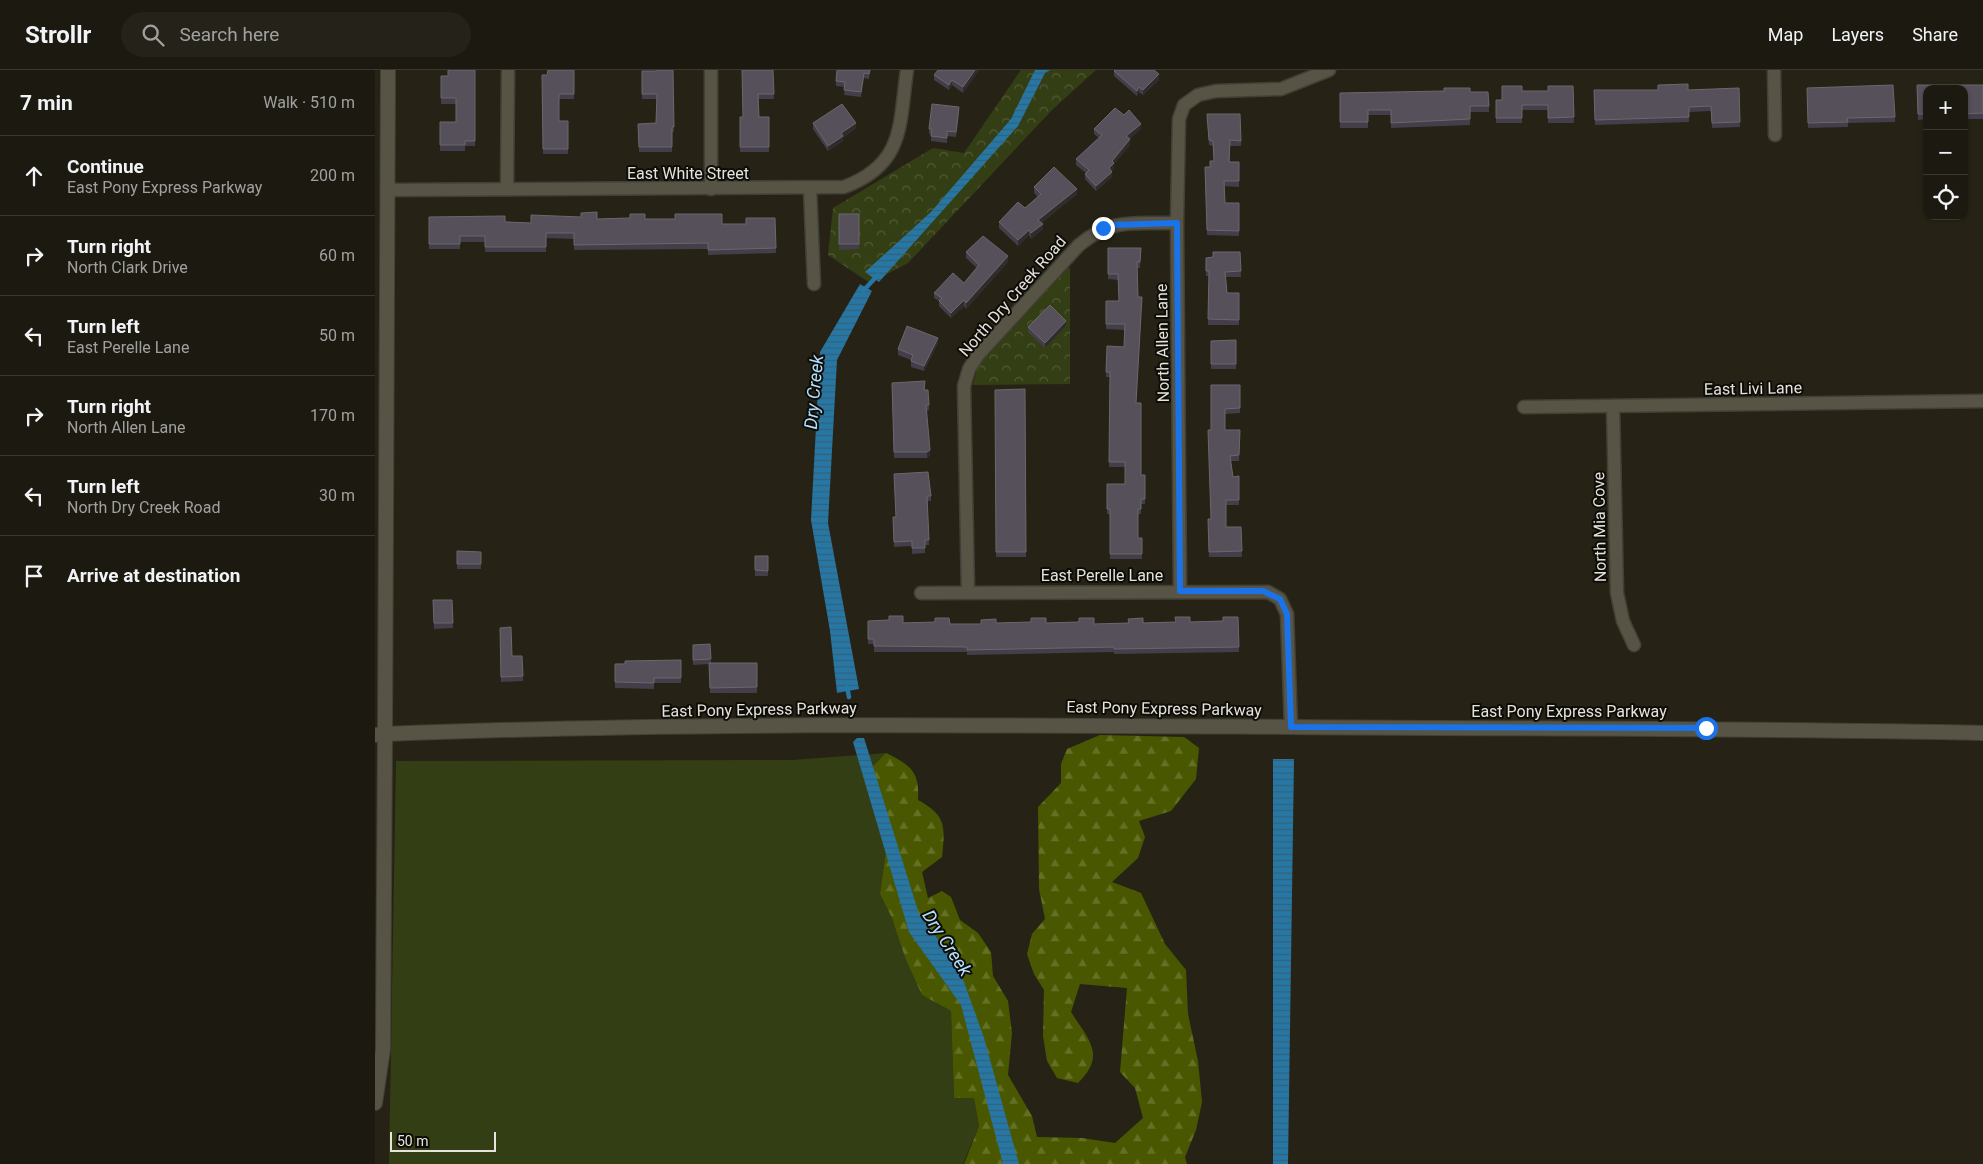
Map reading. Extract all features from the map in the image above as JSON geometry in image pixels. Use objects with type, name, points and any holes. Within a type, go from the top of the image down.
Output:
[{"type":"street","points":[[375,1103],[383,1049],[380,734],[381,397],[387,190],[388,70]]},
{"type":"street","points":[[507,189],[508,70]]},
{"type":"street","points":[[711,70],[711,189]]},
{"type":"street","name":"East White Street","points":[[387,190],[811,189],[844,187],[865,178],[880,167],[897,141],[907,70]]},
{"type":"street","name":"North Allen Lane","points":[[1180,591],[1177,223],[1179,119],[1184,105],[1198,95],[1216,91],[1277,90],[1329,70]]},
{"type":"street","points":[[1774,70],[1775,135]]},
{"type":"street","points":[[811,189],[814,284]]},
{"type":"street","name":"North Dry Creek Road","points":[[968,592],[964,386],[969,369],[978,354],[1079,245],[1094,233],[1112,225],[1177,223]]},
{"type":"street","name":"East Livi Lane","points":[[1524,407],[1983,401]]},
{"type":"street","name":"North Mia Cove","points":[[1613,406],[1617,593],[1623,621],[1634,644]]},
{"type":"street","name":"East Perelle Lane","points":[[921,593],[1263,591],[1280,599],[1287,614],[1291,727]]},
{"type":"street","name":"East Pony Express Parkway","points":[[380,734],[495,730],[801,725],[1010,724],[1759,728],[1983,733]]},
{"type":"green space","points":[[1021,70],[1096,70],[1052,110],[908,263],[870,283],[828,255],[833,208],[933,148],[964,153]]},
{"type":"green space","points":[[1070,268],[1070,384],[973,385],[978,365]]},
{"type":"green space","points":[[1100,735],[1184,737],[1199,748],[1196,779],[1171,811],[1139,821],[1145,837],[1138,858],[1112,882],[1141,893],[1165,944],[1186,970],[1188,1014],[1198,1061],[1202,1102],[1196,1130],[1185,1157],[1187,1164],[964,1164],[979,1126],[974,1098],[954,1098],[951,1011],[922,995],[905,957],[892,918],[880,894],[890,822],[869,770],[886,753],[907,765],[912,770],[917,782],[918,800],[934,811],[942,823],[944,838],[942,857],[922,872],[928,898],[942,891],[951,897],[960,920],[978,933],[991,952],[993,976],[1008,1001],[1012,1033],[1008,1075],[1032,1116],[1037,1137],[1082,1138],[1115,1143],[1143,1118],[1135,1088],[1120,1072],[1127,988],[1080,984],[1071,1012],[1092,1047],[1092,1064],[1078,1083],[1057,1078],[1047,1061],[1043,1036],[1044,990],[1034,974],[1027,954],[1032,934],[1045,919],[1039,889],[1038,807],[1061,783],[1061,764],[1067,749]]},
{"type":"green space","points":[[886,753],[869,770],[890,822],[880,894],[892,918],[922,995],[951,1011],[954,1098],[974,1097],[979,1126],[963,1164],[389,1164],[396,761],[792,760]]},
{"type":"water","points":[[1035,70],[1050,70],[1045,73],[1018,126],[879,282],[865,272],[931,212],[1011,119]]},
{"type":"water","points":[[860,284],[872,291],[837,360],[828,523],[859,689],[837,693],[830,631],[811,520],[820,352]]},
{"type":"water","points":[[857,738],[864,738],[919,914],[959,968],[984,1038],[1019,1164],[1003,1164],[961,1005],[909,932],[853,742]]},
{"type":"water","points":[[1273,759],[1294,759],[1288,1164],[1273,1164]]},
{"type":"building","points":[[448,70],[475,70],[475,141],[465,141],[465,145],[440,145],[440,122],[456,122],[456,98],[441,98],[441,76],[448,76]]},
{"type":"building","points":[[548,70],[574,70],[574,94],[559,94],[559,121],[568,121],[568,149],[543,149],[542,75],[547,75]]},
{"type":"building","points":[[673,70],[674,127],[672,127],[672,147],[639,147],[638,124],[656,123],[657,94],[642,94],[642,71]]},
{"type":"building","points":[[742,70],[773,70],[774,94],[758,94],[759,117],[769,117],[769,147],[740,147],[740,117],[743,117]]},
{"type":"building","points":[[837,70],[870,70],[869,74],[864,73],[861,92],[844,90],[845,82],[836,81]]},
{"type":"building","points":[[938,70],[975,70],[963,87],[952,80],[949,85],[934,75]]},
{"type":"building","points":[[1115,70],[1154,70],[1159,74],[1143,90],[1139,87],[1137,91]]},
{"type":"building","points":[[1688,84],[1688,90],[1739,88],[1740,122],[1712,123],[1711,106],[1689,107],[1689,117],[1595,120],[1594,90],[1658,90],[1658,85]]},
{"type":"building","points":[[1893,85],[1895,117],[1847,118],[1848,122],[1808,123],[1807,88]]},
{"type":"building","points":[[1917,85],[1923,85],[1923,114],[1918,114]]},
{"type":"building","points":[[1968,85],[1983,85],[1983,113],[1968,114]]},
{"type":"building","points":[[1502,86],[1522,86],[1522,91],[1548,91],[1548,86],[1573,86],[1574,117],[1548,118],[1548,105],[1522,105],[1522,118],[1496,118],[1496,100],[1502,100]]},
{"type":"building","points":[[1444,88],[1470,88],[1470,92],[1488,92],[1489,106],[1470,106],[1470,119],[1391,123],[1391,110],[1368,110],[1368,122],[1340,122],[1340,93],[1444,91]]},
{"type":"building","points":[[842,104],[856,123],[841,133],[843,136],[828,146],[813,123]]},
{"type":"building","points":[[932,104],[959,107],[956,132],[947,131],[947,138],[931,136],[932,129],[929,129]]},
{"type":"building","points":[[1115,108],[1124,115],[1129,110],[1141,124],[1126,136],[1130,139],[1112,161],[1114,163],[1109,168],[1112,172],[1096,186],[1085,174],[1089,170],[1076,159],[1102,135],[1094,129]]},
{"type":"building","points":[[1207,114],[1240,114],[1241,141],[1230,140],[1229,162],[1239,162],[1239,181],[1224,181],[1225,203],[1239,203],[1239,231],[1207,230],[1205,167],[1210,167],[1210,161],[1214,161],[1213,141],[1209,140]]},
{"type":"building","points":[[1054,167],[1077,189],[1038,220],[1043,224],[1031,233],[1029,230],[1018,240],[999,222],[1018,202],[1025,208],[1041,194],[1034,187]]},
{"type":"building","points":[[597,212],[597,219],[630,218],[630,214],[645,214],[645,219],[675,219],[675,214],[722,214],[722,224],[746,224],[746,218],[775,218],[776,248],[708,250],[708,243],[574,245],[574,233],[546,233],[546,247],[485,247],[485,236],[460,236],[460,244],[429,244],[429,217],[505,216],[505,222],[531,223],[531,215],[581,217],[581,213]]},
{"type":"building","points":[[839,214],[859,214],[859,244],[839,244]]},
{"type":"building","points":[[983,236],[1008,256],[966,303],[964,300],[951,313],[939,301],[942,298],[934,293],[953,273],[964,283],[979,265],[966,252]]},
{"type":"building","points":[[1108,248],[1141,248],[1140,262],[1137,262],[1138,297],[1142,297],[1136,403],[1141,403],[1141,475],[1145,475],[1145,499],[1141,499],[1141,509],[1138,509],[1138,538],[1142,538],[1142,554],[1110,554],[1110,509],[1107,509],[1107,484],[1125,484],[1125,462],[1109,462],[1110,372],[1106,372],[1107,346],[1124,347],[1125,324],[1106,324],[1106,301],[1119,301],[1118,274],[1108,274]]},
{"type":"building","points":[[1213,252],[1240,252],[1241,271],[1225,272],[1227,293],[1239,293],[1239,320],[1208,319],[1209,271],[1206,271],[1206,258],[1213,257]]},
{"type":"building","points":[[1050,305],[1066,321],[1045,343],[1028,327]]},
{"type":"building","points":[[907,326],[938,338],[924,366],[911,361],[913,355],[898,349]]},
{"type":"building","points":[[1236,340],[1236,364],[1211,364],[1211,341]]},
{"type":"building","points":[[925,381],[924,390],[928,390],[929,405],[926,405],[930,450],[927,452],[894,452],[892,383]]},
{"type":"building","points":[[1211,385],[1240,385],[1240,408],[1225,409],[1225,430],[1240,430],[1239,455],[1230,456],[1233,477],[1239,476],[1239,500],[1226,500],[1226,527],[1241,527],[1242,551],[1209,552],[1208,519],[1211,519],[1208,430],[1211,430]]},
{"type":"building","points":[[1025,389],[1026,552],[996,552],[995,390]]},
{"type":"building","points":[[928,472],[931,496],[927,496],[929,540],[925,540],[925,548],[912,548],[912,541],[894,542],[893,517],[896,517],[894,474]]},
{"type":"building","points":[[457,551],[481,552],[481,564],[457,564]]},
{"type":"building","points":[[755,556],[768,556],[768,571],[755,570]]},
{"type":"building","points":[[433,600],[452,600],[453,623],[434,623]]},
{"type":"building","points":[[889,616],[903,616],[903,623],[935,622],[935,618],[949,618],[950,624],[981,624],[981,620],[996,619],[996,623],[1031,622],[1031,618],[1046,618],[1046,623],[1079,622],[1079,618],[1094,618],[1094,624],[1129,623],[1128,619],[1143,618],[1143,623],[1176,622],[1175,617],[1190,617],[1190,622],[1223,621],[1223,617],[1238,617],[1239,647],[967,650],[967,647],[874,646],[874,639],[868,639],[868,621],[889,620]]},
{"type":"building","points":[[511,627],[512,656],[522,656],[523,676],[501,677],[500,628]]},
{"type":"building","points":[[710,644],[711,659],[693,660],[693,645]]},
{"type":"building","points":[[681,660],[681,678],[654,678],[654,683],[615,682],[615,664],[625,664],[625,661]]},
{"type":"building","points":[[709,663],[757,663],[757,687],[710,688]]},
{"type":"waterway","name":"Dry Creek","points":[[863,291],[878,275]]},
{"type":"waterway","name":"Dry Creek","points":[[847,687],[849,697]]},
{"type":"route","points":[[1103,228],[1112,225],[1177,223],[1180,591],[1263,591],[1280,599],[1287,610],[1291,727],[1706,728]]}]
